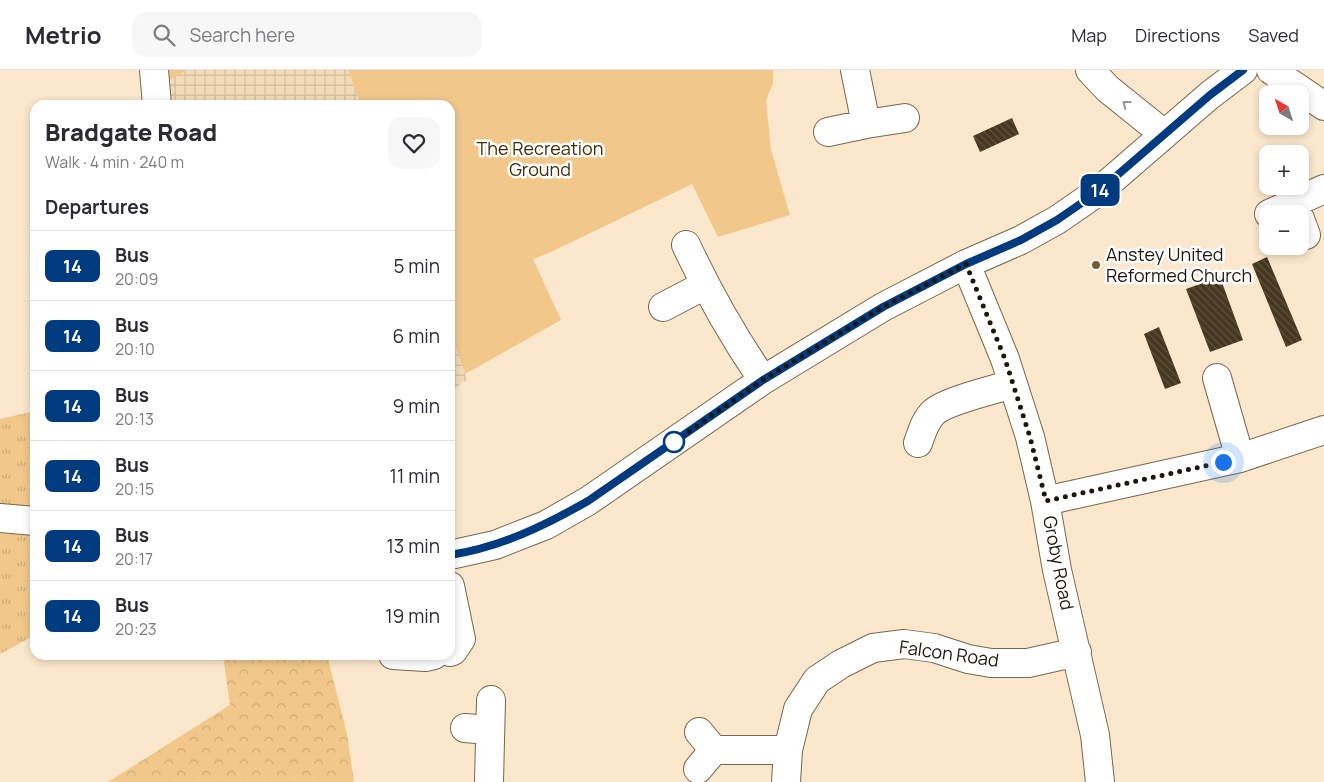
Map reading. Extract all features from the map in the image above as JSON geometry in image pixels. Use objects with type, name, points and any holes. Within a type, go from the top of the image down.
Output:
[{"type":"street","points":[[154,70],[157,100]]},
{"type":"street","points":[[855,70],[866,124]]},
{"type":"street","points":[[1090,70],[1108,89],[1164,134]]},
{"type":"street","points":[[455,554],[495,545],[546,525],[580,506],[763,380],[883,307],[966,264],[1021,240],[1057,220],[1099,191],[1210,95],[1243,70]]},
{"type":"street","points":[[1271,70],[1324,106]]},
{"type":"street","points":[[828,132],[905,118]]},
{"type":"street","points":[[1309,206],[1324,189]]},
{"type":"street","points":[[686,245],[705,285],[763,380]]},
{"type":"street","name":"Groby Road","points":[[966,264],[1005,359],[1030,437],[1046,501],[1058,570],[1095,736],[1100,782]]},
{"type":"street","points":[[663,307],[705,285]]},
{"type":"street","points":[[1217,378],[1240,458]]},
{"type":"street","points":[[918,443],[924,426],[935,411],[958,401],[1013,384]]},
{"type":"street","points":[[1046,501],[1240,458],[1324,430]]},
{"type":"street","points":[[0,518],[30,520]]},
{"type":"street","points":[[455,610],[461,639],[455,649]]},
{"type":"street","name":"Falcon Road","points":[[786,782],[788,750],[798,709],[817,680],[841,664],[873,648],[904,644],[934,648],[968,659],[1009,663],[1028,663],[1077,652]]},
{"type":"street","points":[[490,782],[477,729],[491,700]]},
{"type":"street","points":[[703,750],[788,750]]},
{"type":"shaded area","points":[[187,70],[348,70],[359,100],[161,100],[160,86]]},
{"type":"shaded area","points":[[455,345],[467,380],[455,388]]},
{"type":"green space","points":[[158,70],[187,70],[160,86]]},
{"type":"green space","name":"The Recreation Ground","points":[[348,70],[773,70],[773,83],[766,101],[771,150],[790,215],[718,237],[692,184],[533,259],[561,320],[465,374],[455,345],[455,100],[359,100]]},
{"type":"green space","points":[[30,412],[30,638],[0,654],[0,419]]},
{"type":"green space","points":[[224,660],[328,660],[347,734],[354,782],[108,782],[230,705]]},
{"type":"building","points":[[1012,118],[1019,134],[980,152],[973,136]]},
{"type":"building","points":[[1267,257],[1302,340],[1286,347],[1252,264]]},
{"type":"building","points":[[1220,277],[1243,340],[1210,352],[1186,289]]},
{"type":"building","points":[[1159,327],[1181,383],[1165,389],[1144,334]]},
{"type":"bus line","name":"14","points":[[455,554],[495,545],[546,525],[588,501],[763,380],[883,307],[966,264],[1021,240],[1057,220],[1099,191],[1210,95],[1243,70]]},
{"type":"place","name":"Anstey United Reformed Church","points":[[1096,265]]},
{"type":"route","points":[[674,442],[667,447],[763,380],[883,307],[966,264],[1005,359],[1030,437],[1046,501],[1223,462]]}]
